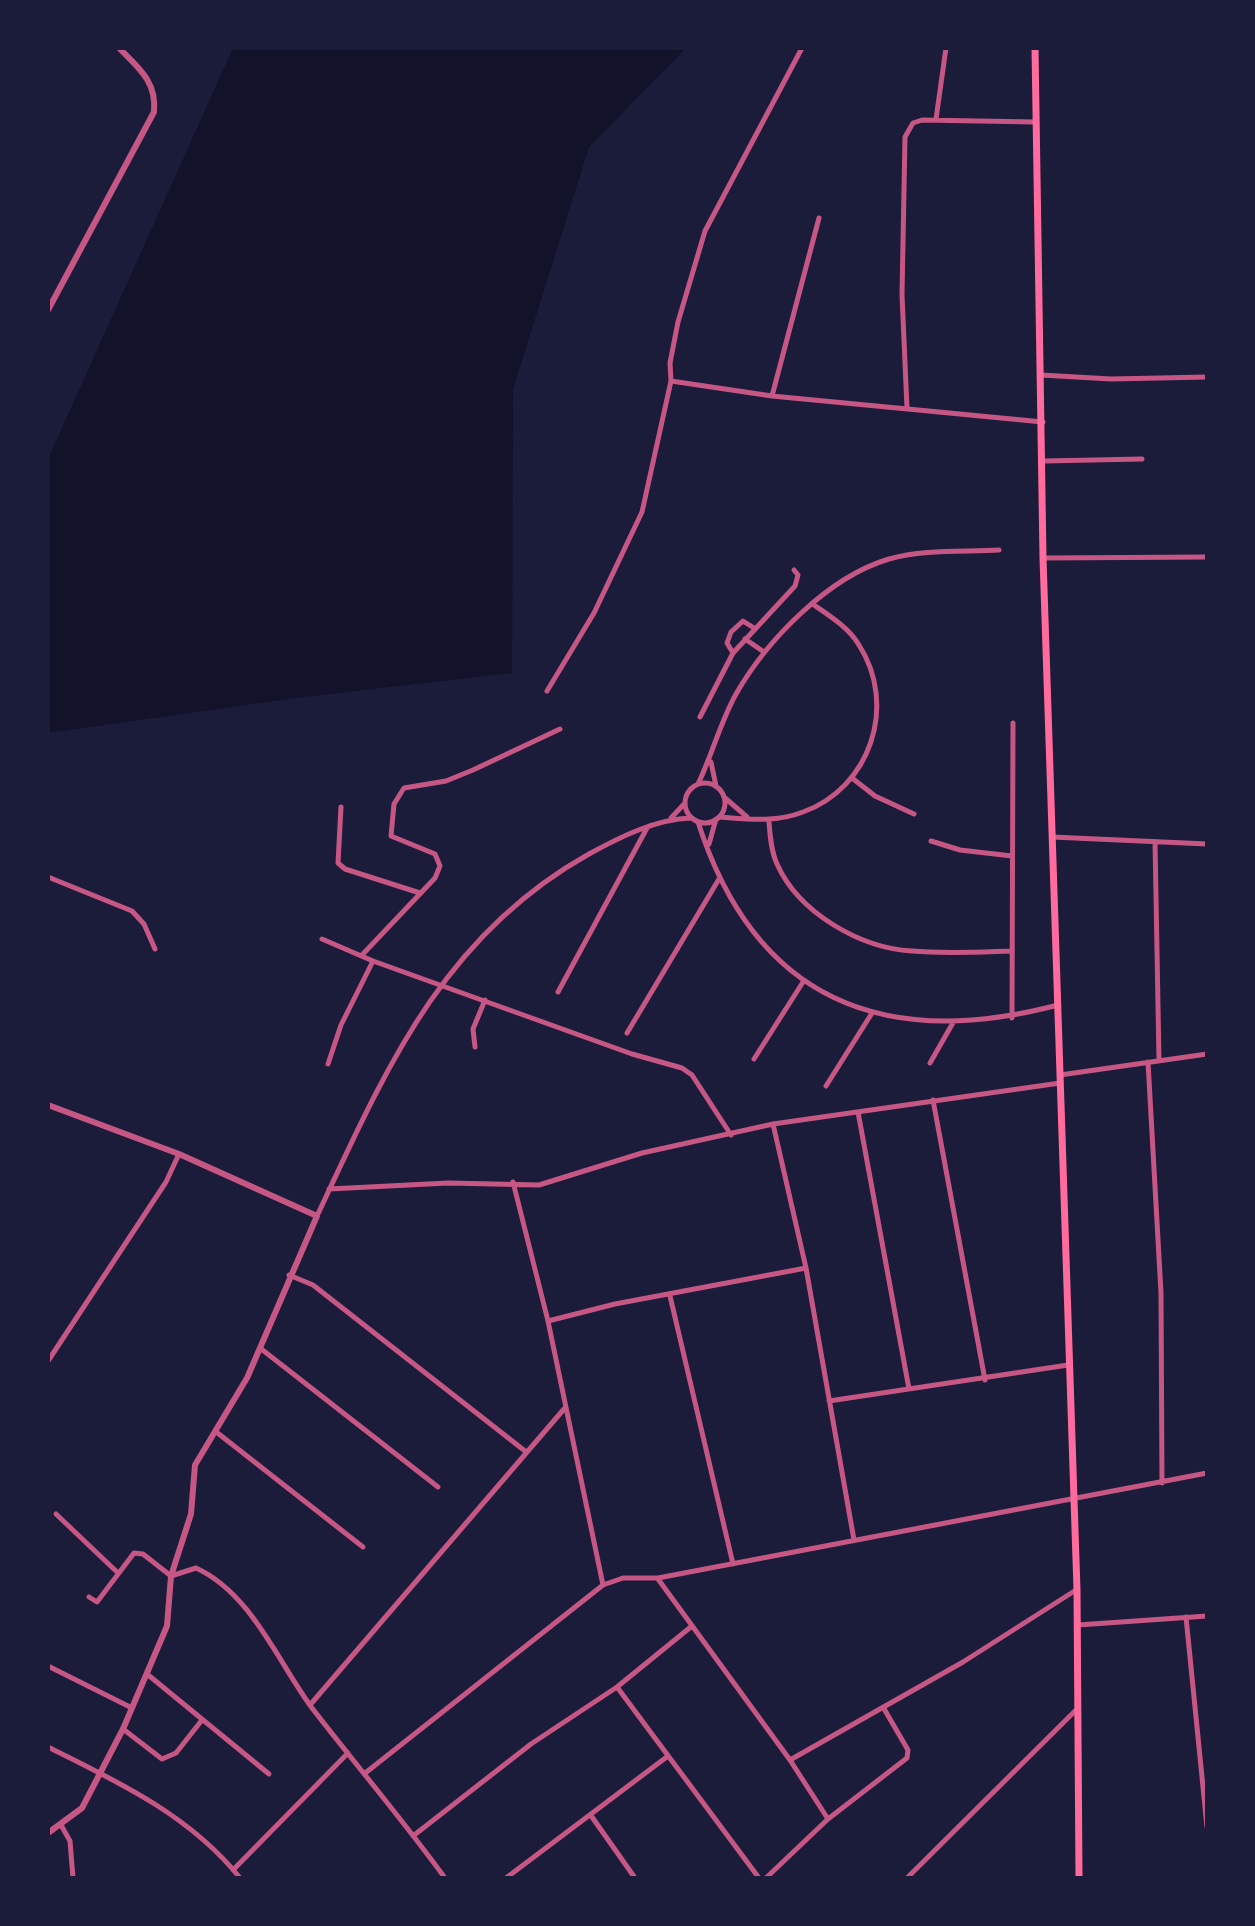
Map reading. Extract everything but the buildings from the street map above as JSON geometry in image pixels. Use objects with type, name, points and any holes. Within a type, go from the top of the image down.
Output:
[{"type":"main road","points":[[1035,48],[1044,461],[1043,558],[1078,1625],[1079,1878]]},
{"type":"street","points":[[48,310],[154,112],[155,96],[150,82],[119,48]]},
{"type":"street","points":[[547,691],[594,613],[642,512],[671,381],[670,363],[678,322],[705,231],[802,48]]},
{"type":"street","points":[[936,119],[946,48]]},
{"type":"street","points":[[907,408],[901,205],[905,137],[913,123],[936,119],[1037,122]]},
{"type":"street","points":[[772,396],[819,218]]},
{"type":"street","points":[[1041,375],[1111,379],[1207,377]]},
{"type":"street","points":[[671,381],[772,396],[1043,422]]},
{"type":"street","points":[[1044,461],[1142,459]]},
{"type":"street","points":[[671,818],[685,803],[687,794],[698,784],[711,761],[735,695],[764,652],[790,622],[852,576],[891,558],[999,550]]},
{"type":"street","points":[[1043,558],[1207,557]]},
{"type":"street","points":[[700,717],[733,653],[795,586],[798,575],[794,570]]},
{"type":"street","points":[[698,822],[748,817],[769,821],[804,812],[824,802],[852,778],[864,761],[875,728],[873,674],[859,644],[835,619],[814,605]]},
{"type":"street","points":[[733,653],[727,643],[735,627],[743,621],[754,628]]},
{"type":"street","points":[[745,639],[764,652]]},
{"type":"street","points":[[1012,1018],[1013,723]]},
{"type":"street","points":[[362,955],[435,878],[440,860],[435,854],[391,836],[394,804],[404,788],[446,781],[560,729]]},
{"type":"street","points":[[711,761],[716,786],[748,817]]},
{"type":"street","points":[[852,778],[875,796],[914,814]]},
{"type":"street","points":[[698,784],[716,786]]},
{"type":"street","points":[[708,845],[723,810],[724,797]]},
{"type":"street","points":[[685,803],[691,818]]},
{"type":"street","points":[[341,807],[338,863],[345,869],[420,893]]},
{"type":"street","points":[[48,1833],[82,1808],[123,1729],[167,1626],[171,1576],[191,1514],[194,1467],[247,1378],[289,1275],[329,1189],[412,1025],[470,948],[536,888],[609,843],[671,818],[691,818],[698,822],[719,879],[759,942],[803,982],[887,1017],[954,1021],[1012,1018],[1058,1005]]},
{"type":"street","points":[[769,821],[777,864],[797,896],[821,917],[886,947],[910,951],[1012,951]]},
{"type":"street","points":[[558,992],[647,828]]},
{"type":"street","points":[[1051,837],[1207,844]]},
{"type":"street","points":[[931,841],[960,850],[1012,856]]},
{"type":"street","points":[[1155,842],[1159,1060]]},
{"type":"street","points":[[48,877],[132,911],[144,924],[155,949]]},
{"type":"street","points":[[627,1033],[719,879]]},
{"type":"street","points":[[322,939],[373,961],[632,1054],[682,1068],[692,1075],[731,1135]]},
{"type":"street","points":[[328,1064],[341,1025],[373,961]]},
{"type":"street","points":[[754,1059],[803,982]]},
{"type":"street","points":[[475,1047],[473,1029],[485,1000]]},
{"type":"street","points":[[826,1086],[872,1013]]},
{"type":"street","points":[[930,1063],[954,1021]]},
{"type":"street","points":[[329,1189],[513,1182],[539,1185],[642,1153],[773,1124],[1207,1054]]},
{"type":"street","points":[[1148,1062],[1161,1293],[1162,1483]]},
{"type":"street","points":[[933,1100],[985,1380]]},
{"type":"street","points":[[48,1105],[179,1154],[317,1216]]},
{"type":"street","points":[[858,1112],[909,1389]]},
{"type":"street","points":[[773,1124],[806,1268],[854,1540]]},
{"type":"street","points":[[48,1361],[166,1182],[179,1154]]},
{"type":"street","points":[[513,1182],[548,1321],[603,1585]]},
{"type":"street","points":[[548,1321],[615,1304],[806,1268]]},
{"type":"street","points":[[289,1275],[313,1285],[525,1451]]},
{"type":"street","points":[[670,1296],[733,1564]]},
{"type":"street","points":[[260,1348],[438,1487]]},
{"type":"street","points":[[829,1401],[985,1380],[1068,1365]]},
{"type":"street","points":[[310,1705],[564,1409]]},
{"type":"street","points":[[214,1431],[363,1547]]},
{"type":"street","points":[[364,1774],[603,1585],[623,1578],[658,1578],[1207,1473]]},
{"type":"street","points":[[56,1514],[117,1572]]},
{"type":"street","points":[[89,1597],[97,1602],[134,1553],[143,1554],[171,1576]]},
{"type":"street","points":[[171,1576],[196,1568],[215,1577],[279,1655],[310,1705],[445,1878]]},
{"type":"street","points":[[658,1578],[790,1760],[828,1819]]},
{"type":"street","points":[[790,1760],[1077,1590]]},
{"type":"street","points":[[1078,1625],[1207,1616]]},
{"type":"street","points":[[1186,1617],[1207,1827]]},
{"type":"street","points":[[413,1836],[531,1744],[617,1687],[692,1626]]},
{"type":"street","points":[[48,1666],[132,1708]]},
{"type":"street","points":[[147,1674],[269,1774]]},
{"type":"street","points":[[617,1687],[759,1878]]},
{"type":"street","points":[[766,1878],[828,1819],[907,1758],[908,1750],[883,1707]]},
{"type":"street","points":[[907,1878],[1078,1708]]},
{"type":"street","points":[[123,1729],[162,1759],[176,1753],[202,1720]]},
{"type":"street","points":[[48,1747],[122,1783],[188,1827],[240,1878]]},
{"type":"street","points":[[233,1870],[348,1753]]},
{"type":"street","points":[[506,1878],[592,1817],[668,1756]]},
{"type":"street","points":[[592,1817],[635,1878]]},
{"type":"street","points":[[61,1825],[70,1841],[73,1878]]},
{"type":"shaded area","points":[[233,48],[686,48],[589,147],[513,389],[512,673],[295,698],[48,733],[48,459]]}]
